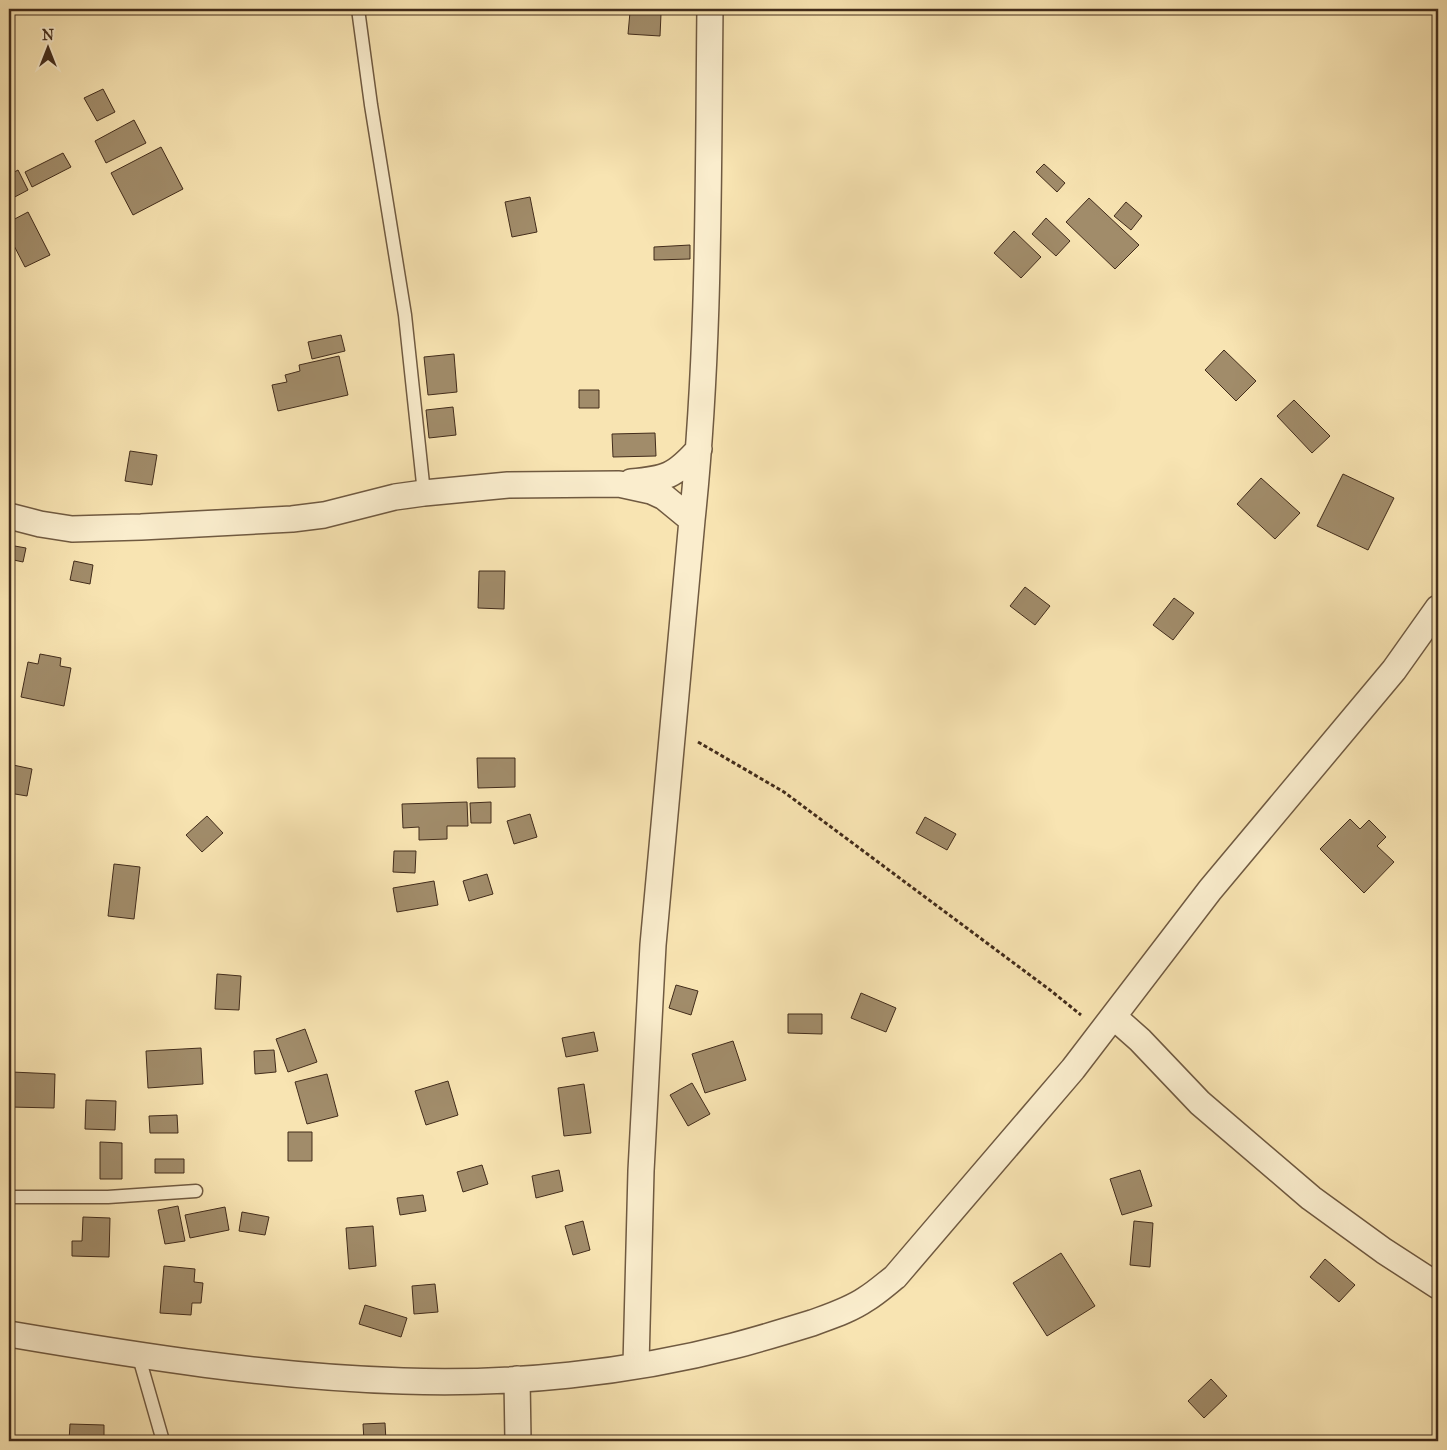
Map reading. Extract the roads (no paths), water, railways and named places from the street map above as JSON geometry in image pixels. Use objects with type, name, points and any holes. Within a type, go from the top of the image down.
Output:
[{"type":"street","points":[[636,1365],[641,1171],[653,945],[699,449],[708,271],[710,9]]},
{"type":"street","points":[[9,516],[40,524],[72,529],[142,527],[324,515],[395,497],[424,492],[508,485],[619,484],[665,478],[683,466],[699,449]]},
{"type":"street","points":[[619,484],[651,491],[664,497],[692,520]]},
{"type":"street","points":[[9,1334],[212,1366],[301,1375],[404,1381],[517,1380],[571,1375],[691,1357],[754,1340],[843,1312],[866,1300],[895,1277],[1073,1068],[1108,1025],[1210,890],[1394,670],[1438,608]]},
{"type":"street","points":[[1108,1025],[1140,1040],[1200,1103],[1311,1198],[1384,1251],[1438,1286]]},
{"type":"street","points":[[517,1380],[518,1441]]},
{"type":"lane","points":[[358,9],[371,105],[405,315],[424,492]]},
{"type":"lane","points":[[9,1197],[108,1197],[196,1191]]},
{"type":"lane","points":[[138,1354],[163,1441]]}]
